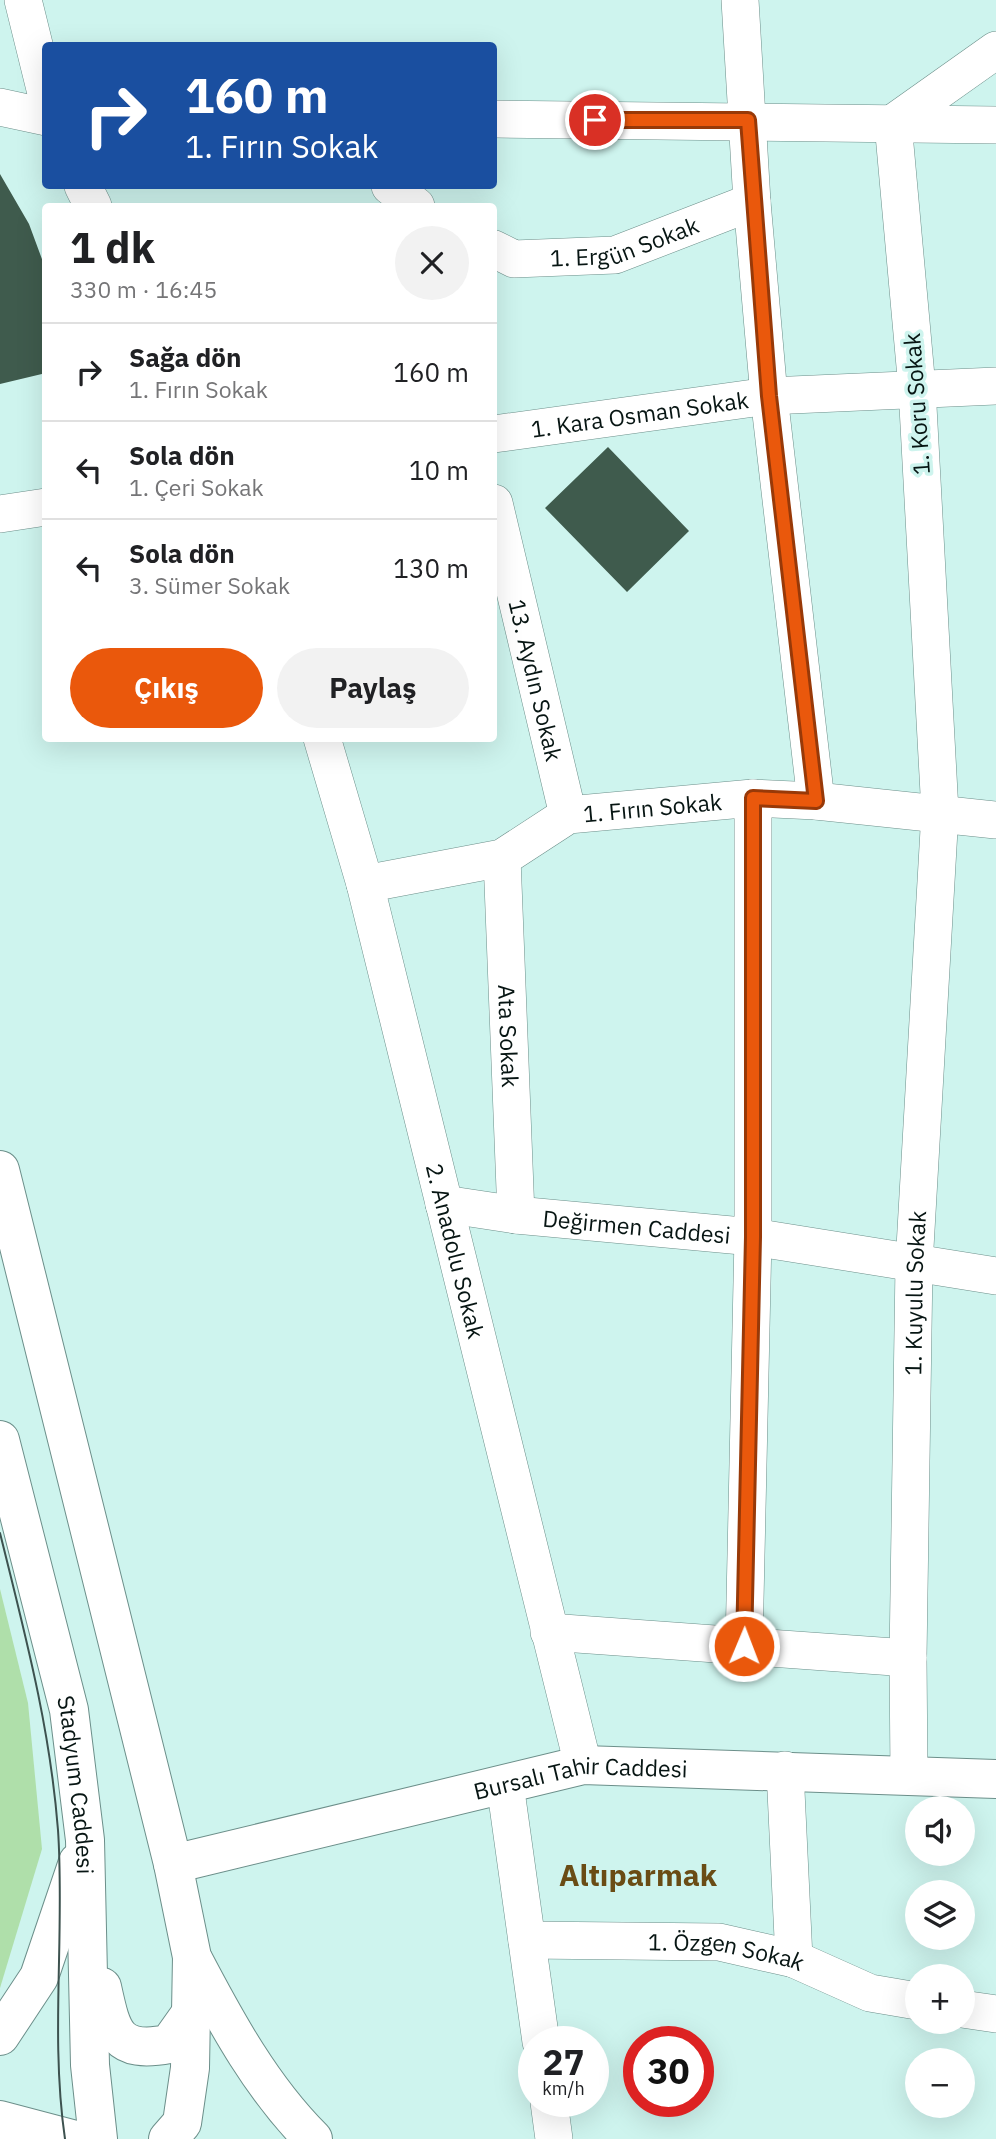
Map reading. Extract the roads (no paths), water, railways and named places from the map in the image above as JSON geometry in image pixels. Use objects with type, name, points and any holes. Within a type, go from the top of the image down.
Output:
[{"type":"main road","points":[[0,1170],[173,1864],[192,1957],[190,2068],[182,2123],[168,2139]]},
{"type":"main road","name":"Stadyum Caddesi","points":[[0,1440],[69,1710],[85,1840],[90,2065],[98,2139]]},
{"type":"main road","name":"Bursalı Tahir Caddesi","points":[[173,1864],[583,1765],[996,1779]]},
{"type":"main road","points":[[0,2036],[39,1977],[85,1840]]},
{"type":"main road","points":[[88,1920],[108,2015],[118,2037],[139,2049],[169,2044],[191,2013]]},
{"type":"main road","points":[[192,1957],[230,2028],[289,2115],[313,2139]]},
{"type":"main road","points":[[0,2120],[72,2139]]},
{"type":"street","points":[[23,0],[42,77]]},
{"type":"street","points":[[740,0],[752,202],[769,396],[816,801]]},
{"type":"street","points":[[892,123],[996,50]]},
{"type":"street","points":[[0,107],[42,116]]},
{"type":"street","points":[[497,119],[996,125]]},
{"type":"street","name":"1. Koru Sokak","points":[[892,123],[917,388],[940,812]]},
{"type":"street","points":[[394,189],[412,203]]},
{"type":"street","name":"1. Ergün Sokak","points":[[497,250],[514,259],[615,255],[752,202]]},
{"type":"street","name":"1. Kara Osman Sokak","points":[[497,435],[769,396],[996,386]]},
{"type":"street","points":[[0,514],[42,508]]},
{"type":"street","name":"13. Aydın Sokak","points":[[497,516],[568,815]]},
{"type":"street","name":"2. Anadolu Sokak","points":[[323,742],[365,884],[583,1765]]},
{"type":"street","points":[[744,1646],[753,1237],[753,798]]},
{"type":"street","name":"1. Fırın Sokak","points":[[365,884],[502,858],[568,815],[753,798],[940,812],[996,820]]},
{"type":"street","name":"1. Kuyulu Sokak","points":[[909,1774],[908,1658],[914,1265],[940,812]]},
{"type":"street","name":"Ata Sokak","points":[[502,858],[516,1215]]},
{"type":"street","name":"Değirmen Caddesi","points":[[444,1204],[516,1215],[753,1237],[914,1265],[996,1276]]},
{"type":"street","points":[[549,1632],[908,1658]]},
{"type":"street","points":[[785,1770],[794,1959]]},
{"type":"street","points":[[505,1784],[539,2026]]},
{"type":"street","name":"1. Özgen Sokak","points":[[527,1940],[719,1942],[794,1959],[870,1993],[905,1999]]},
{"type":"street","points":[[975,2010],[996,2014]]},
{"type":"street","points":[[551,2117],[554,2139]]},
{"type":"tram line","points":[[0,1533],[35,1681],[54,1792],[60,1869],[58,2024],[65,2139]]},
{"type":"district","name":"Altıparmak","points":[[638,1874]]}]
